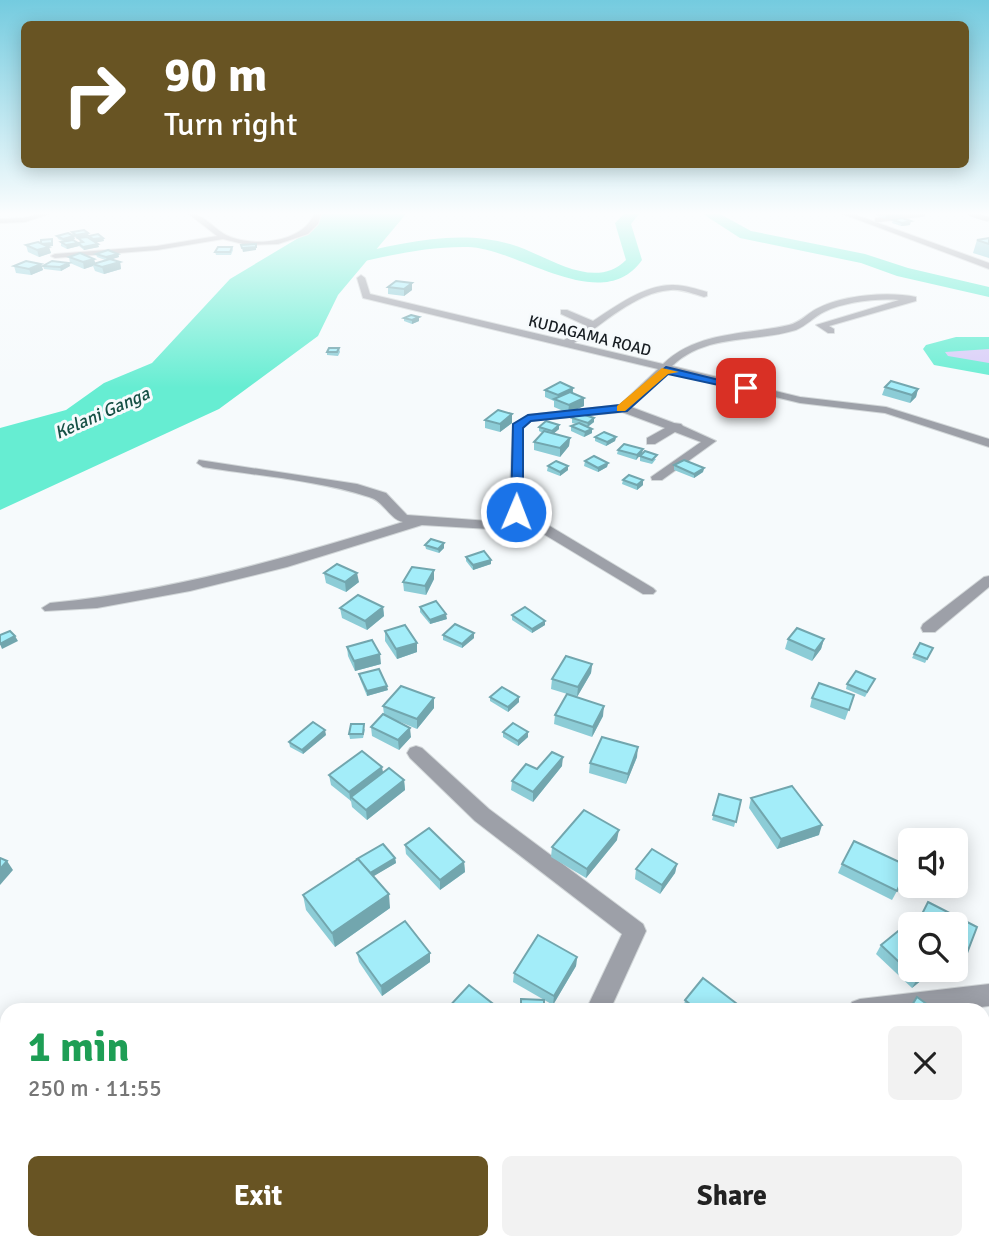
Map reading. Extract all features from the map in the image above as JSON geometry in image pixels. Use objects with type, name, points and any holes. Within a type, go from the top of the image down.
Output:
[{"type":"street","name":"KUDAGAMA ROAD","points":[[361,278],[366,296],[800,400],[886,410],[989,443]]},
{"type":"street","points":[[564,345],[593,325],[666,288],[681,287],[704,294]]},
{"type":"street","points":[[623,408],[666,370],[674,359],[714,339],[795,327],[821,310],[840,304],[887,296],[913,299],[821,325],[831,331]]},
{"type":"street","points":[[564,312],[593,325]]},
{"type":"street","points":[[204,463],[352,487],[381,496],[404,518],[490,525],[507,520],[516,512],[517,426],[520,423],[528,418],[623,408],[677,426],[710,441],[657,477]]},
{"type":"street","points":[[651,441],[677,426]]},
{"type":"street","points":[[516,512],[648,591]]},
{"type":"street","points":[[50,608],[98,605],[245,575],[420,521]]},
{"type":"street","points":[[929,628],[989,580]]},
{"type":"street","points":[[416,753],[482,815],[635,931],[601,1003]]},
{"type":"street","points":[[920,1003],[989,995]]},
{"type":"shaded area","points":[[960,345],[989,345],[989,366],[947,360],[940,350]]},
{"type":"water","name":"Kelani Ganga","points":[[241,272],[357,272],[338,295],[318,336],[219,409],[0,510],[0,428],[66,410],[104,383],[152,363],[230,279]]},
{"type":"building","points":[[396,281],[412,283],[404,289],[388,287]]},
{"type":"building","points":[[411,315],[419,317],[412,320],[404,318]]},
{"type":"building","points":[[329,348],[339,348],[337,352],[327,352]]},
{"type":"building","points":[[891,381],[918,389],[912,395],[885,387]]},
{"type":"building","points":[[560,382],[573,388],[558,395],[545,390]]},
{"type":"building","points":[[570,392],[584,398],[569,405],[554,399]]},
{"type":"building","points":[[498,410],[512,414],[500,424],[485,420]]},
{"type":"building","points":[[579,413],[594,418],[588,423],[572,418]]},
{"type":"building","points":[[546,421],[559,425],[552,431],[539,427]]},
{"type":"building","points":[[579,423],[592,429],[585,432],[571,426]]},
{"type":"building","points":[[544,431],[570,438],[560,448],[534,442]]},
{"type":"building","points":[[604,432],[616,437],[607,442],[595,437]]},
{"type":"building","points":[[624,444],[643,449],[637,455],[618,450]]},
{"type":"building","points":[[645,451],[657,455],[652,460],[640,456]]},
{"type":"building","points":[[594,456],[608,463],[598,468],[585,461]]},
{"type":"building","points":[[684,460],[704,468],[694,474],[674,465]]},
{"type":"building","points":[[556,461],[568,466],[560,472],[548,466]]},
{"type":"building","points":[[629,475],[643,480],[637,485],[623,480]]},
{"type":"building","points":[[431,539],[444,543],[438,549],[425,545]]},
{"type":"building","points":[[484,551],[491,560],[473,565],[466,557]]},
{"type":"building","points":[[337,564],[357,573],[345,582],[324,573]]},
{"type":"building","points":[[412,567],[434,570],[425,586],[403,582]]},
{"type":"building","points":[[358,595],[383,607],[365,621],[340,608]]},
{"type":"building","points":[[436,601],[446,614],[430,620],[420,607]]},
{"type":"building","points":[[525,607],[545,621],[532,629],[512,615]]},
{"type":"building","points":[[455,624],[474,633],[462,644],[443,635]]},
{"type":"building","points":[[405,625],[417,643],[396,649],[385,631]]},
{"type":"building","points":[[797,628],[824,639],[815,651],[788,639]]},
{"type":"building","points":[[10,631],[15,636],[0,644],[0,635]]},
{"type":"building","points":[[372,640],[380,654],[354,661],[347,647]]},
{"type":"building","points":[[920,643],[933,648],[927,659],[914,654]]},
{"type":"building","points":[[566,656],[592,664],[578,687],[552,679]]},
{"type":"building","points":[[379,669],[387,686],[367,691],[359,674]]},
{"type":"building","points":[[856,671],[875,679],[867,692],[847,684]]},
{"type":"building","points":[[819,683],[854,695],[849,710],[812,698]]},
{"type":"building","points":[[401,686],[434,698],[417,719],[383,706]]},
{"type":"building","points":[[502,687],[519,697],[508,707],[490,697]]},
{"type":"building","points":[[567,694],[604,706],[593,727],[555,715]]},
{"type":"building","points":[[383,714],[410,728],[398,740],[371,727]]},
{"type":"building","points":[[313,722],[325,730],[302,750],[289,742]]},
{"type":"building","points":[[513,723],[528,732],[518,741],[503,732]]},
{"type":"building","points":[[351,724],[364,724],[363,734],[349,734]]},
{"type":"building","points":[[602,737],[638,747],[628,774],[590,763]]},
{"type":"building","points":[[362,751],[382,767],[349,792],[329,775]]},
{"type":"building","points":[[552,752],[563,757],[533,792],[512,781],[526,764],[537,769]]},
{"type":"building","points":[[389,768],[404,780],[366,810],[351,797]]},
{"type":"building","points":[[792,786],[822,825],[781,839],[751,798]]},
{"type":"building","points":[[719,794],[741,800],[736,822],[713,815]]},
{"type":"building","points":[[584,810],[619,830],[587,869],[552,847]]},
{"type":"building","points":[[429,828],[464,862],[440,880],[405,845]]},
{"type":"building","points":[[854,841],[898,861],[897,891],[842,864]]},
{"type":"building","points":[[383,844],[395,858],[370,873],[357,859]]},
{"type":"building","points":[[652,849],[677,864],[662,885],[636,869]]},
{"type":"building","points":[[0,858],[7,861],[0,869]]},
{"type":"building","points":[[358,859],[389,894],[332,933],[303,895]]},
{"type":"building","points":[[928,902],[948,912],[923,912]]},
{"type":"building","points":[[405,921],[430,953],[381,986],[357,953]]},
{"type":"building","points":[[968,922],[977,927],[968,950]]},
{"type":"building","points":[[898,931],[898,961],[881,945]]},
{"type":"building","points":[[538,935],[577,957],[554,996],[514,973]]},
{"type":"building","points":[[703,978],[736,1003],[689,1003],[685,1000]]},
{"type":"building","points":[[469,985],[492,1003],[452,1003]]},
{"type":"building","points":[[917,997],[925,1003],[913,1003]]},
{"type":"building","points":[[521,999],[544,1000],[544,1003],[521,1003]]},
{"type":"waterway","points":[[563,272],[588,276],[618,272]]},
{"type":"waterway","points":[[904,272],[989,292]]},
{"type":"waterway","points":[[989,343],[956,343],[933,349],[941,361],[989,369]]},
{"type":"slow traffic","points":[[621,408],[666,370],[673,372]]},
{"type":"route","points":[[516,512],[517,426],[528,418],[623,408],[666,370],[746,388]]}]
